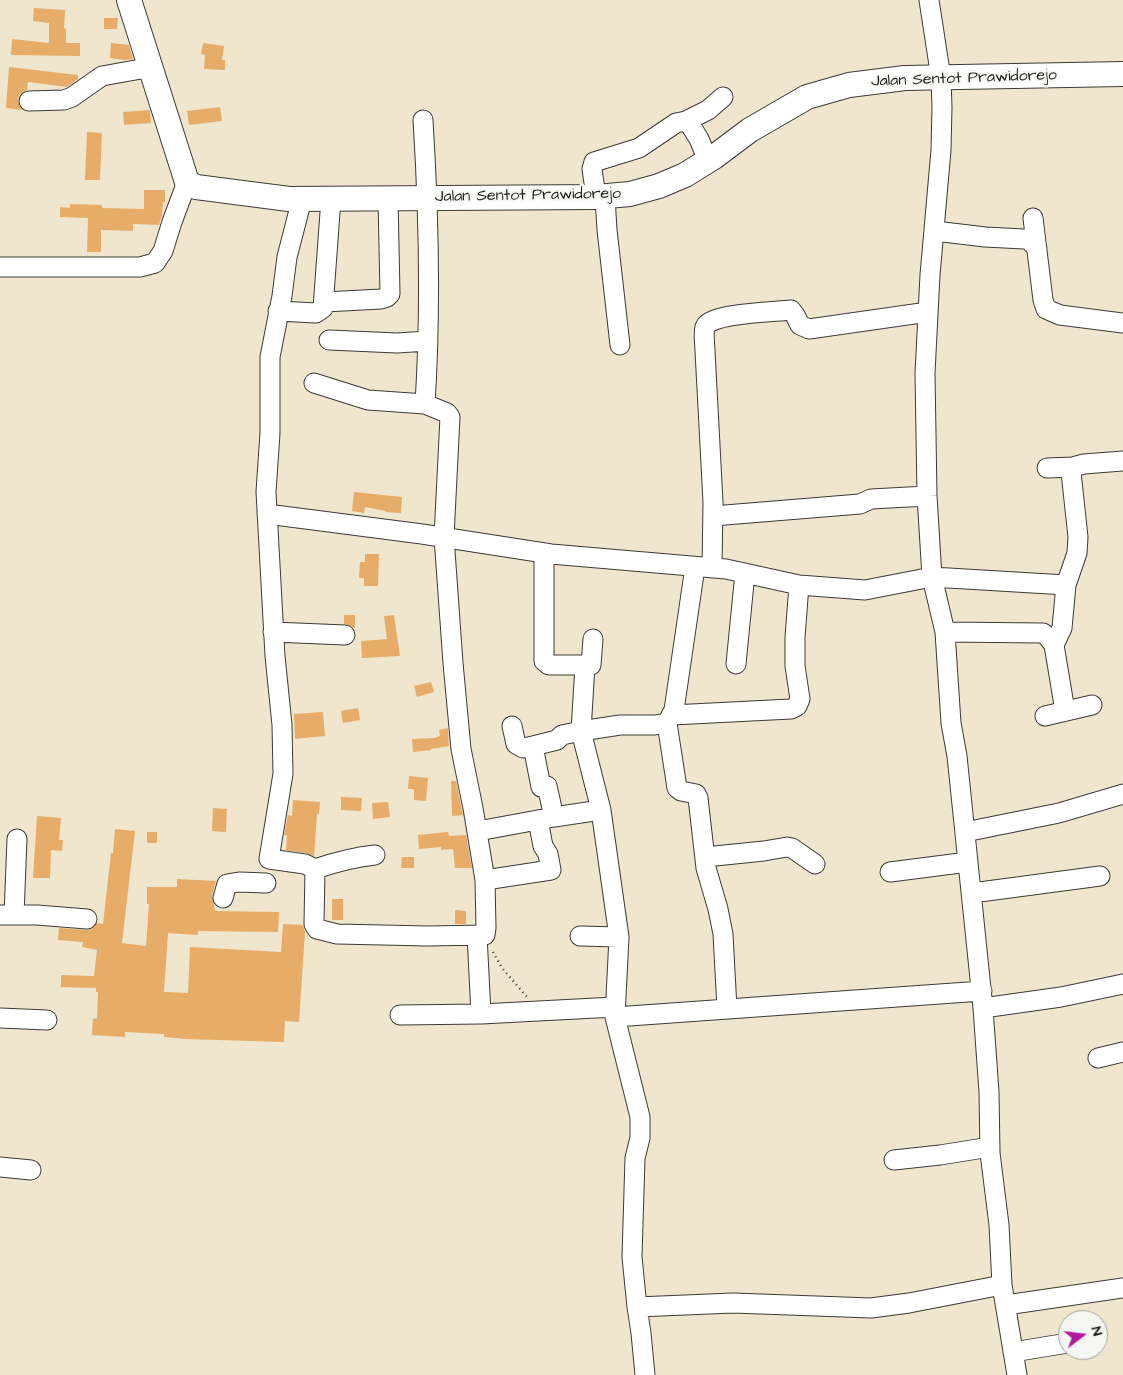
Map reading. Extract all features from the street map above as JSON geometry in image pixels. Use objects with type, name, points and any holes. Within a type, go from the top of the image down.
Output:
[{"type":"main road","points":[[130,0],[174,137],[186,182]]},
{"type":"main road","name":"Jalan Sentot Prawidorejo","points":[[186,182],[196,187],[290,199],[388,198],[427,188],[597,187],[630,194],[659,186],[685,175],[704,151],[750,130],[807,97],[849,85],[905,78],[1123,74]]},
{"type":"street","points":[[929,0],[941,78],[942,107],[941,150],[925,373],[927,496],[932,577],[945,632],[952,723],[972,893],[982,999],[989,1092],[990,1148],[999,1225],[1002,1285],[1017,1375]]},
{"type":"street","points":[[29,101],[64,100],[102,76],[151,70]]},
{"type":"street","points":[[620,345],[607,230],[597,187],[594,162],[639,148],[676,123],[686,121],[708,110],[723,97]]},
{"type":"street","points":[[423,120],[430,300],[425,404]]},
{"type":"street","points":[[686,121],[689,123],[704,151]]},
{"type":"street","points":[[0,267],[140,267],[155,263],[163,251],[186,182]]},
{"type":"street","points":[[278,311],[316,313],[323,308],[331,198]]},
{"type":"street","points":[[324,302],[380,299],[390,294],[388,198]]},
{"type":"street","points":[[224,898],[227,884],[239,882],[265,891],[283,774],[282,725],[273,632],[266,492],[270,433],[270,357],[287,258],[302,199]]},
{"type":"street","points":[[1033,218],[1043,300],[1046,309],[1060,315],[1123,323]]},
{"type":"street","points":[[935,231],[985,238],[1024,239],[1029,240],[1037,248]]},
{"type":"street","points":[[727,1009],[723,934],[706,868],[698,796],[694,793],[680,791],[677,787],[670,719],[713,516],[705,327],[709,322],[726,316],[791,310],[800,325],[809,329],[928,312]]},
{"type":"street","points":[[329,340],[428,341]]},
{"type":"street","points":[[314,383],[368,400],[425,404],[447,413],[450,417],[444,538],[461,749],[478,831],[485,880],[486,928],[481,935],[481,1014]]},
{"type":"street","points":[[1048,468],[1123,461]]},
{"type":"street","points":[[1054,645],[1062,628],[1066,585],[1077,553],[1078,537],[1072,467]]},
{"type":"street","points":[[713,516],[860,504],[871,499],[927,496]]},
{"type":"street","points":[[267,514],[544,553],[703,567],[745,573],[799,585],[865,590],[932,577],[1066,585]]},
{"type":"street","points":[[544,553],[544,661],[549,665],[594,666]]},
{"type":"street","points":[[736,664],[745,573]]},
{"type":"street","points":[[512,726],[516,744],[523,748],[557,740],[562,735],[620,725],[655,725],[670,719],[790,709],[797,706],[800,699],[795,666],[795,637],[799,585]]},
{"type":"street","points":[[273,632],[345,634]]},
{"type":"street","points":[[945,632],[1043,633],[1054,645],[1065,711]]},
{"type":"street","points":[[593,639],[594,666],[581,731],[601,810],[619,937],[615,1012],[640,1117],[640,1138],[635,1158],[632,1257],[636,1307],[646,1375]]},
{"type":"street","points":[[1045,716],[1092,705]]},
{"type":"street","points":[[485,880],[551,870],[548,854],[543,846],[547,786],[541,787],[533,746]]},
{"type":"street","points":[[965,832],[1059,812],[1123,794]]},
{"type":"street","points":[[478,831],[601,810]]},
{"type":"street","points":[[17,839],[7,915],[87,919]]},
{"type":"street","points":[[705,857],[787,847],[792,848],[816,864]]},
{"type":"street","points":[[269,858],[305,864],[316,869],[339,860],[375,855]]},
{"type":"street","points":[[890,872],[968,862]]},
{"type":"street","points":[[316,869],[314,924],[317,929],[337,934],[481,935]]},
{"type":"street","points":[[972,893],[1100,876]]},
{"type":"street","points":[[580,936],[619,937]]},
{"type":"street","points":[[400,1015],[727,1009],[1061,997],[1123,984]]},
{"type":"street","points":[[0,1018],[47,1020]]},
{"type":"street","points":[[1098,1058],[1123,1052]]},
{"type":"street","points":[[894,1160],[990,1148]]},
{"type":"street","points":[[0,1168],[31,1170]]},
{"type":"street","points":[[636,1307],[733,1303],[871,1308],[909,1303],[1002,1285]]},
{"type":"street","points":[[1006,1305],[1123,1288]]},
{"type":"street","points":[[1013,1352],[1058,1344]]},
{"type":"path","points":[[481,935],[502,968],[531,1002]]},
{"type":"building","points":[[34,8],[65,10],[64,28],[66,29],[66,43],[80,43],[80,56],[11,55],[12,39],[49,43],[49,23],[33,21]]},
{"type":"building","points":[[104,18],[118,18],[117,29],[104,29]]},
{"type":"building","points":[[111,43],[129,45],[133,59],[110,58]]},
{"type":"building","points":[[203,43],[224,46],[222,60],[225,60],[225,70],[204,69],[205,55],[201,54]]},
{"type":"building","points":[[9,67],[78,75],[78,79],[67,87],[28,82],[27,90],[19,95],[18,101],[22,110],[6,108]]},
{"type":"building","points":[[220,107],[222,121],[189,125],[187,111]]},
{"type":"building","points":[[150,110],[151,123],[124,125],[123,112]]},
{"type":"building","points":[[87,132],[102,133],[100,180],[85,180]]},
{"type":"building","points":[[144,190],[165,190],[165,202],[163,202],[159,225],[133,224],[133,231],[101,230],[101,252],[87,252],[88,218],[60,217],[60,207],[70,208],[70,204],[102,205],[102,208],[144,209]]},
{"type":"building","points":[[354,492],[402,497],[401,513],[365,507],[364,513],[352,511]]},
{"type":"building","points":[[365,554],[379,554],[378,586],[364,586],[364,578],[359,578],[360,562],[365,562]]},
{"type":"building","points":[[344,615],[355,615],[355,628],[344,624]]},
{"type":"building","points":[[394,615],[400,656],[362,658],[361,641],[387,639],[384,616]]},
{"type":"building","points":[[431,682],[434,692],[417,697],[414,686]]},
{"type":"building","points":[[358,708],[360,720],[343,723],[341,711]]},
{"type":"building","points":[[323,712],[325,736],[295,739],[294,714]]},
{"type":"building","points":[[448,728],[449,746],[413,752],[412,739],[434,738],[440,736],[439,730]]},
{"type":"building","points":[[409,776],[428,778],[426,801],[414,800],[414,789],[408,789]]},
{"type":"building","points":[[451,781],[456,781],[463,815],[452,816]]},
{"type":"building","points":[[341,797],[362,798],[361,811],[341,810]]},
{"type":"building","points":[[293,800],[320,802],[319,814],[317,814],[314,856],[286,850],[287,835],[284,835],[288,815],[292,816]]},
{"type":"building","points":[[388,802],[390,817],[373,819],[372,803]]},
{"type":"building","points":[[213,808],[227,809],[226,832],[212,831]]},
{"type":"building","points":[[37,816],[61,818],[59,840],[63,840],[62,851],[51,850],[50,878],[33,878]]},
{"type":"building","points":[[115,829],[135,831],[122,943],[146,946],[149,904],[147,904],[147,887],[177,887],[177,879],[216,881],[212,895],[215,911],[279,912],[278,932],[198,931],[198,935],[168,933],[164,992],[188,993],[190,947],[281,952],[283,924],[303,925],[305,932],[299,1022],[285,1021],[284,1042],[185,1039],[164,1037],[164,1034],[125,1032],[125,1037],[92,1035],[93,1018],[97,1019],[98,992],[96,992],[96,988],[61,987],[61,975],[94,976],[97,950],[82,947],[83,942],[58,940],[59,928],[87,930],[92,929],[97,923],[103,924]]},
{"type":"building","points":[[147,832],[157,832],[157,843],[147,843]]},
{"type":"building","points":[[448,832],[449,836],[466,835],[472,868],[455,868],[453,849],[441,850],[441,847],[419,849],[418,835]]},
{"type":"building","points":[[402,857],[414,857],[414,868],[401,868]]},
{"type":"building","points":[[332,899],[343,899],[343,920],[332,920]]},
{"type":"building","points":[[455,910],[466,911],[466,924],[455,924]]}]
